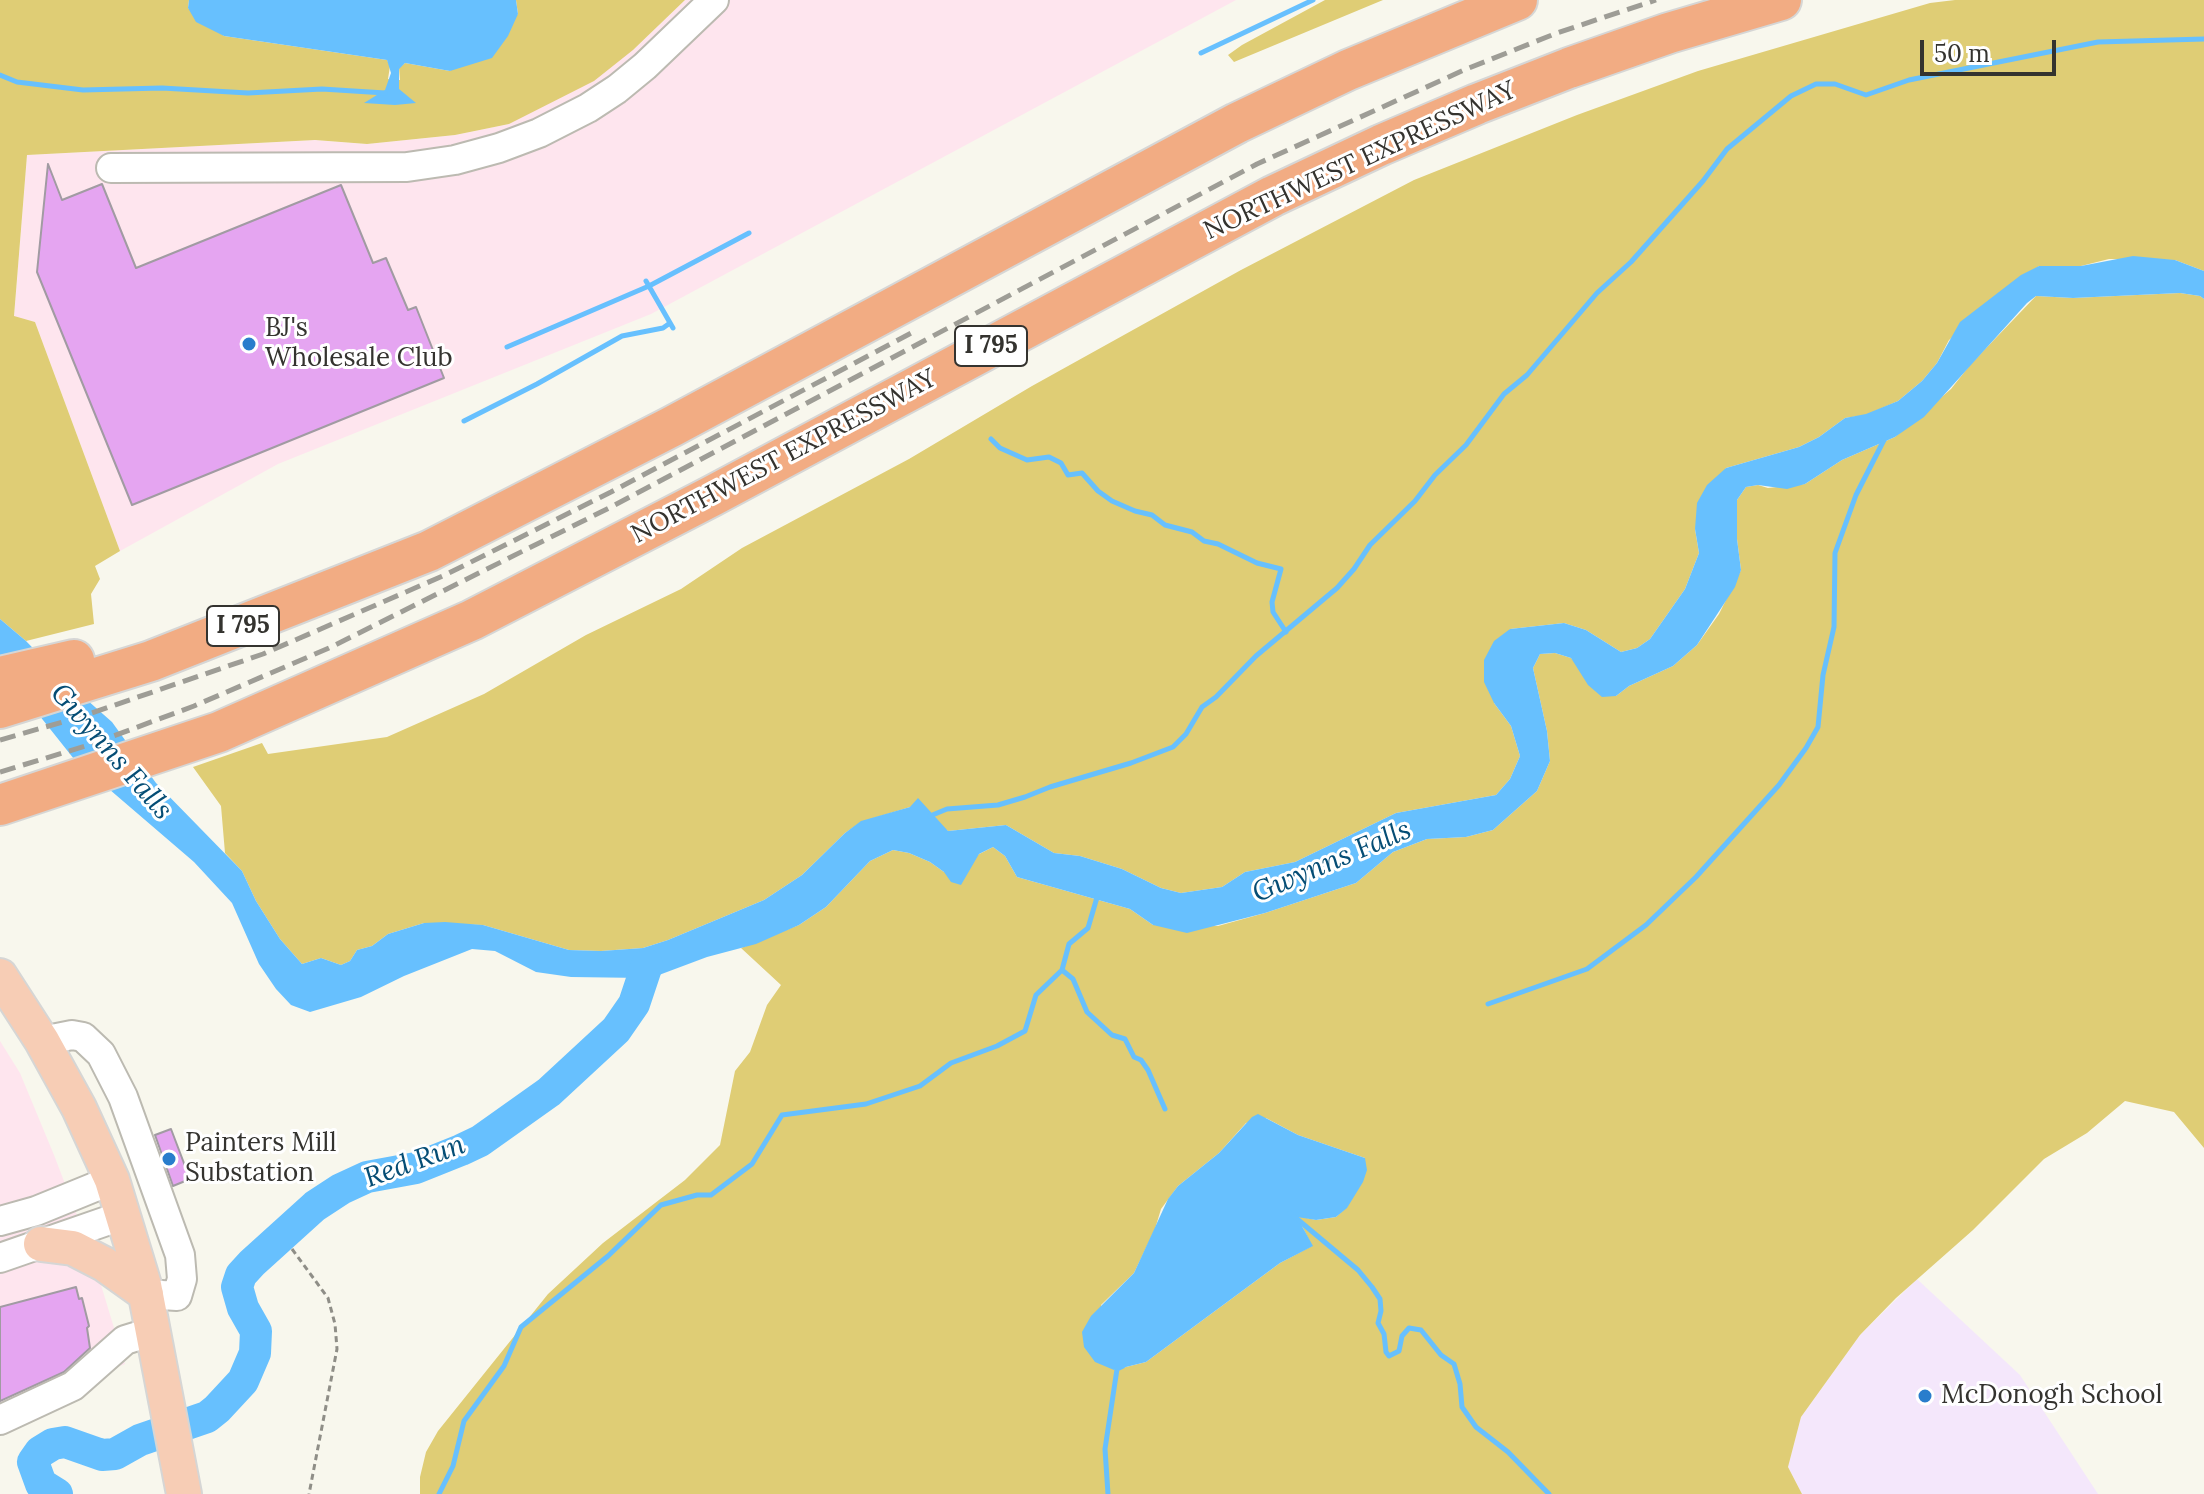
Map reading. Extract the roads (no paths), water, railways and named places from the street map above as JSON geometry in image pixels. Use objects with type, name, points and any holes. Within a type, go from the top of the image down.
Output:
[{"type":"highway","name":"I 795","points":[[0,708],[143,652],[334,590],[429,551],[656,434],[1237,123],[1348,70],[1517,0]]},
{"type":"highway","name":"NORTHWEST EXPRESSWAY","points":[[0,805],[219,732],[347,678],[472,620],[712,496],[1193,238],[1341,164],[1477,104],[1569,68],[1669,33],[1781,0]]},
{"type":"highway","points":[[0,677],[143,652]]},
{"type":"main road","points":[[0,976],[42,1041],[79,1108],[112,1180],[146,1294],[182,1479]]},
{"type":"main road","points":[[41,1244],[73,1248],[104,1264],[146,1294]]},
{"type":"street","points":[[111,168],[407,167],[455,160],[499,148],[539,133],[617,89],[714,0]]},
{"type":"street","points":[[42,1041],[72,1035],[83,1037],[101,1054],[123,1097],[180,1255],[182,1279],[177,1296],[146,1294]]},
{"type":"street","points":[[0,1221],[36,1211],[112,1180]]},
{"type":"street","points":[[0,1258],[124,1215]]},
{"type":"street","points":[[0,1420],[73,1386],[125,1340],[154,1331]]},
{"type":"water","points":[[189,0],[516,0],[518,14],[508,36],[492,58],[450,71],[405,63],[399,69],[399,89],[416,103],[395,105],[364,103],[385,90],[391,73],[387,60],[224,36],[196,22],[188,8]]},
{"type":"water","name":"Gwynns Falls","points":[[2133,256],[2175,260],[2204,271],[2204,299],[2180,293],[2073,298],[2036,296],[1924,417],[1895,437],[1842,460],[1805,484],[1787,489],[1758,485],[1746,487],[1737,500],[1741,570],[1735,587],[1697,645],[1673,666],[1629,686],[1616,696],[1602,697],[1588,685],[1571,658],[1555,653],[1540,654],[1533,668],[1547,731],[1550,761],[1537,791],[1493,830],[1466,837],[1427,839],[1393,852],[1356,883],[1265,913],[1187,933],[1153,925],[1130,909],[1017,877],[1005,856],[993,847],[979,854],[961,885],[951,882],[944,872],[930,862],[893,850],[870,861],[826,907],[799,925],[756,944],[707,957],[659,975],[643,978],[571,977],[536,972],[495,951],[472,949],[361,997],[310,1012],[291,1005],[276,989],[259,964],[232,903],[194,862],[74,759],[0,666],[0,619],[112,722],[156,783],[242,871],[256,901],[280,939],[302,964],[321,958],[341,965],[350,961],[357,950],[372,946],[388,934],[424,923],[445,922],[483,925],[569,950],[643,948],[764,900],[802,875],[861,821],[910,807],[918,798],[948,831],[1006,825],[1054,853],[1080,856],[1122,869],[1161,888],[1181,893],[1222,887],[1245,872],[1295,862],[1396,813],[1496,795],[1510,779],[1520,756],[1511,726],[1494,703],[1484,682],[1484,660],[1494,641],[1510,629],[1564,623],[1586,630],[1621,652],[1637,648],[1650,639],[1685,589],[1699,553],[1695,529],[1697,503],[1707,485],[1726,468],[1799,447],[1845,418],[1866,414],[1898,401],[1922,381],[1937,363],[1960,322],[2021,275],[2039,266],[2081,266]]},
{"type":"water","points":[[1258,1114],[1298,1135],[1365,1158],[1367,1170],[1363,1182],[1347,1208],[1336,1217],[1316,1220],[1297,1217],[1313,1246],[1280,1263],[1146,1362],[1114,1370],[1095,1362],[1084,1347],[1082,1332],[1091,1316],[1134,1273],[1168,1199],[1178,1186],[1219,1153]]},
{"type":"waterway","points":[[1201,53],[1313,0]]},
{"type":"waterway","points":[[930,816],[947,809],[998,805],[1173,747],[1186,734],[1202,707],[1256,656],[1337,588],[1370,545],[1466,445],[1504,394],[1527,375],[1597,293],[1631,262],[1703,181],[1727,149],[1791,96],[1816,84],[1835,84],[1866,95],[1909,80],[2098,42],[2204,39]]},
{"type":"waterway","points":[[0,75],[17,82],[83,90],[162,88],[248,93],[322,89],[385,93]]},
{"type":"waterway","points":[[507,347],[649,286],[749,233]]},
{"type":"waterway","points":[[646,281],[673,328]]},
{"type":"waterway","points":[[464,421],[622,336],[663,328],[670,323]]},
{"type":"waterway","points":[[1488,1004],[1587,969],[1646,925],[1696,877],[1779,785],[1806,748],[1818,727],[1823,675],[1834,627],[1835,553],[1856,495],[1885,438]]},
{"type":"waterway","points":[[991,439],[1000,448],[1027,460],[1049,457],[1061,463],[1068,475],[1082,473],[1112,501],[1152,515],[1165,525],[1192,532],[1204,541],[1218,544],[1257,563],[1281,569],[1272,602],[1273,612],[1286,632]]},
{"type":"waterway","points":[[439,1494],[453,1466],[464,1421],[504,1366],[521,1327],[608,1256],[661,1205],[697,1195],[711,1195],[752,1164],[782,1115],[866,1104],[920,1086],[951,1063],[997,1046],[1025,1031],[1036,995],[1062,970],[1069,944],[1088,928],[1098,894]]},
{"type":"waterway","name":"Red Run","points":[[57,1494],[41,1484],[33,1462],[40,1452],[53,1444],[65,1442],[102,1455],[115,1454],[140,1440],[207,1417],[217,1409],[243,1381],[255,1353],[256,1331],[243,1308],[237,1287],[241,1275],[252,1263],[315,1206],[341,1189],[367,1177],[416,1168],[461,1150],[480,1141],[549,1092],[616,1030],[634,1004],[647,965]]},
{"type":"waterway","points":[[1062,970],[1073,979],[1087,1012],[1112,1035],[1125,1039],[1134,1057],[1141,1060],[1165,1109]]},
{"type":"waterway","points":[[1290,1213],[1358,1270],[1372,1287],[1380,1299],[1378,1323],[1389,1356],[1399,1351],[1402,1336],[1409,1328],[1421,1330],[1441,1355],[1454,1364],[1462,1407],[1476,1427],[1508,1452],[1549,1494]]},
{"type":"waterway","points":[[1108,1494],[1105,1449],[1117,1369],[1123,1366]]},
{"type":"railway","points":[[0,772],[92,744],[194,706],[329,648],[609,508],[1257,164],[1464,70],[1557,33],[1656,0]]},
{"type":"railway","points":[[0,740],[80,717],[263,654],[445,575],[611,492],[915,331]]},
{"type":"place","name":"BJ's Wholesale Club","points":[[249,344]]},
{"type":"place","name":"Painters Mill Substation","points":[[169,1159]]},
{"type":"place","name":"McDonogh School","points":[[1925,1396]]}]
